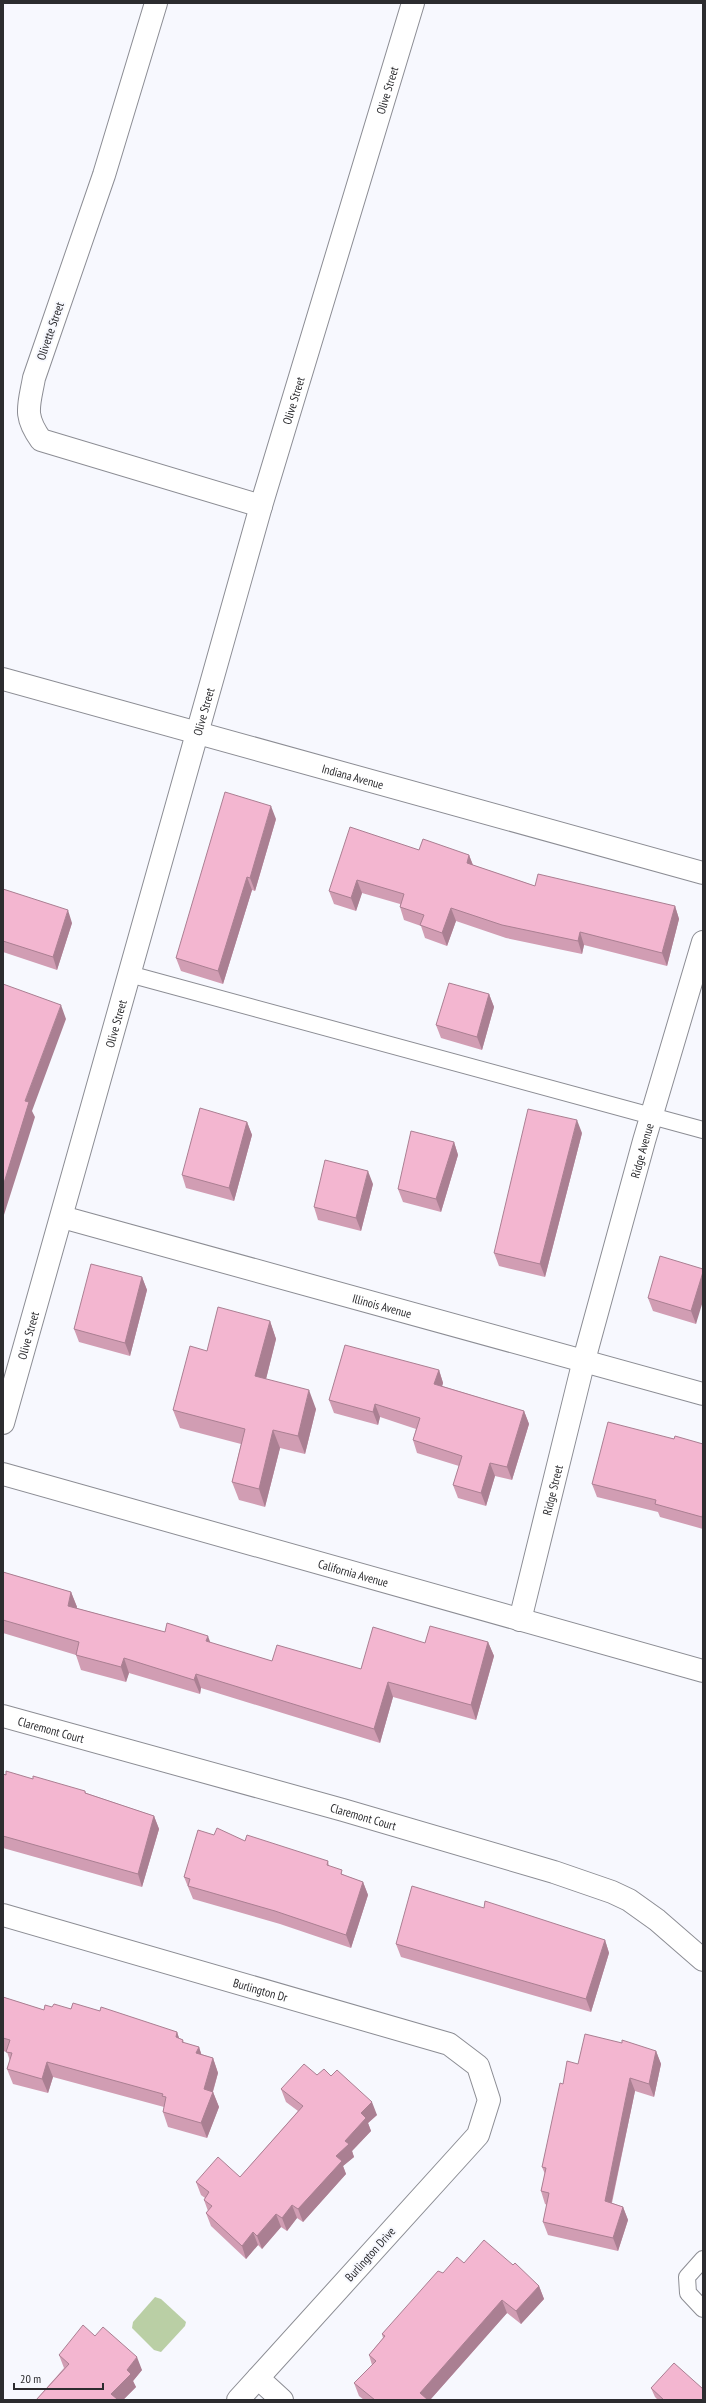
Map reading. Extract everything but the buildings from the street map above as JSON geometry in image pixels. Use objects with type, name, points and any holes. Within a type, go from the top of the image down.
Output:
[{"type":"street","name":"Olivette Street","points":[[156,3],[104,175],[34,378],[28,414],[32,428],[41,440],[261,506]]},
{"type":"street","name":"Olive Street","points":[[3,1424],[261,506],[413,3]]},
{"type":"street","name":"Indiana Avenue","points":[[3,679],[703,872]]},
{"type":"street","name":"Ridge Avenue","points":[[584,1360],[651,1116],[703,942]]},
{"type":"street","name":"Illinois Avenue","points":[[62,1217],[703,1394]]},
{"type":"street","name":"Ridge Street","points":[[520,1620],[540,1545],[584,1360]]},
{"type":"street","name":"California Avenue","points":[[3,1474],[703,1671]]},
{"type":"street","name":"Claremont Court","points":[[3,1716],[343,1810],[554,1872],[612,1892],[629,1900],[657,1920],[703,1960]]},
{"type":"street","name":"Burlington Dr","points":[[3,1915],[450,2044],[478,2066],[489,2100]]},
{"type":"street","name":"Burlington Drive","points":[[238,2400],[478,2135],[489,2100]]},
{"type":"street","points":[[258,2378],[282,2400]]},
{"type":"lane","points":[[129,974],[703,1130]]},
{"type":"lane","points":[[703,2259],[687,2277],[688,2293],[703,2309]]},
{"type":"green space","points":[[155,2297],[161,2299],[186,2322],[185,2326],[161,2352],[154,2350],[132,2328],[133,2322]]}]
